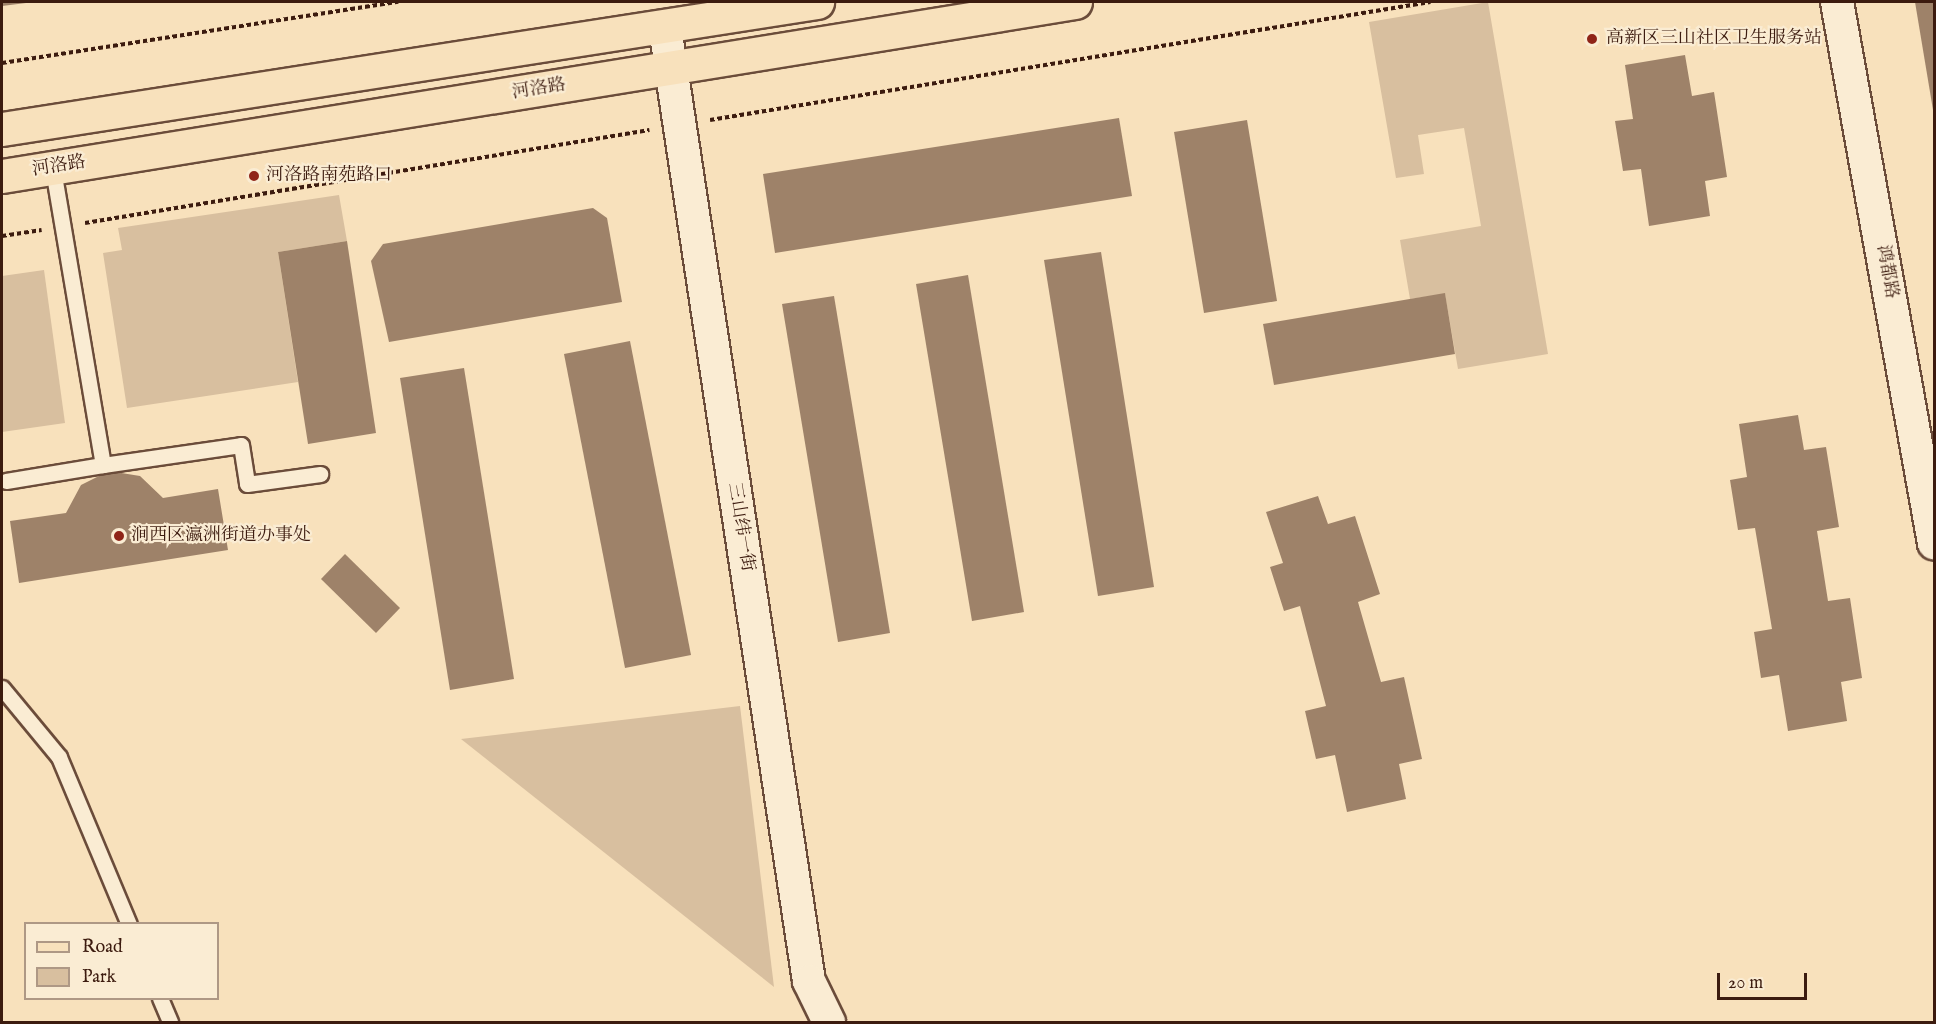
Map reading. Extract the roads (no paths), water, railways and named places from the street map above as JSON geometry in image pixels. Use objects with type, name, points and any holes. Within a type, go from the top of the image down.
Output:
[{"type":"main road","points":[[2,129],[665,28],[817,2]]},
{"type":"main road","name":"河洛路","points":[[2,176],[670,70],[1075,2]]},
{"type":"street","name":"鸿都路","points":[[1837,2],[1935,543]]},
{"type":"street","name":"三山纬一街","points":[[665,28],[809,981],[829,1023]]},
{"type":"lane","points":[[53,168],[103,465]]},
{"type":"lane","points":[[6,481],[241,445],[247,484],[320,474]]},
{"type":"lane","points":[[2,688],[59,757],[128,922]]},
{"type":"lane","points":[[160,1000],[170,1023]]},
{"type":"place","name":"高新区三山社区卫生服务站","points":[[1592,39]]},
{"type":"place","name":"河洛路南苑路口","points":[[254,176]]},
{"type":"place","name":"涧西区瀛洲街道办事处","points":[[119,536]]}]
